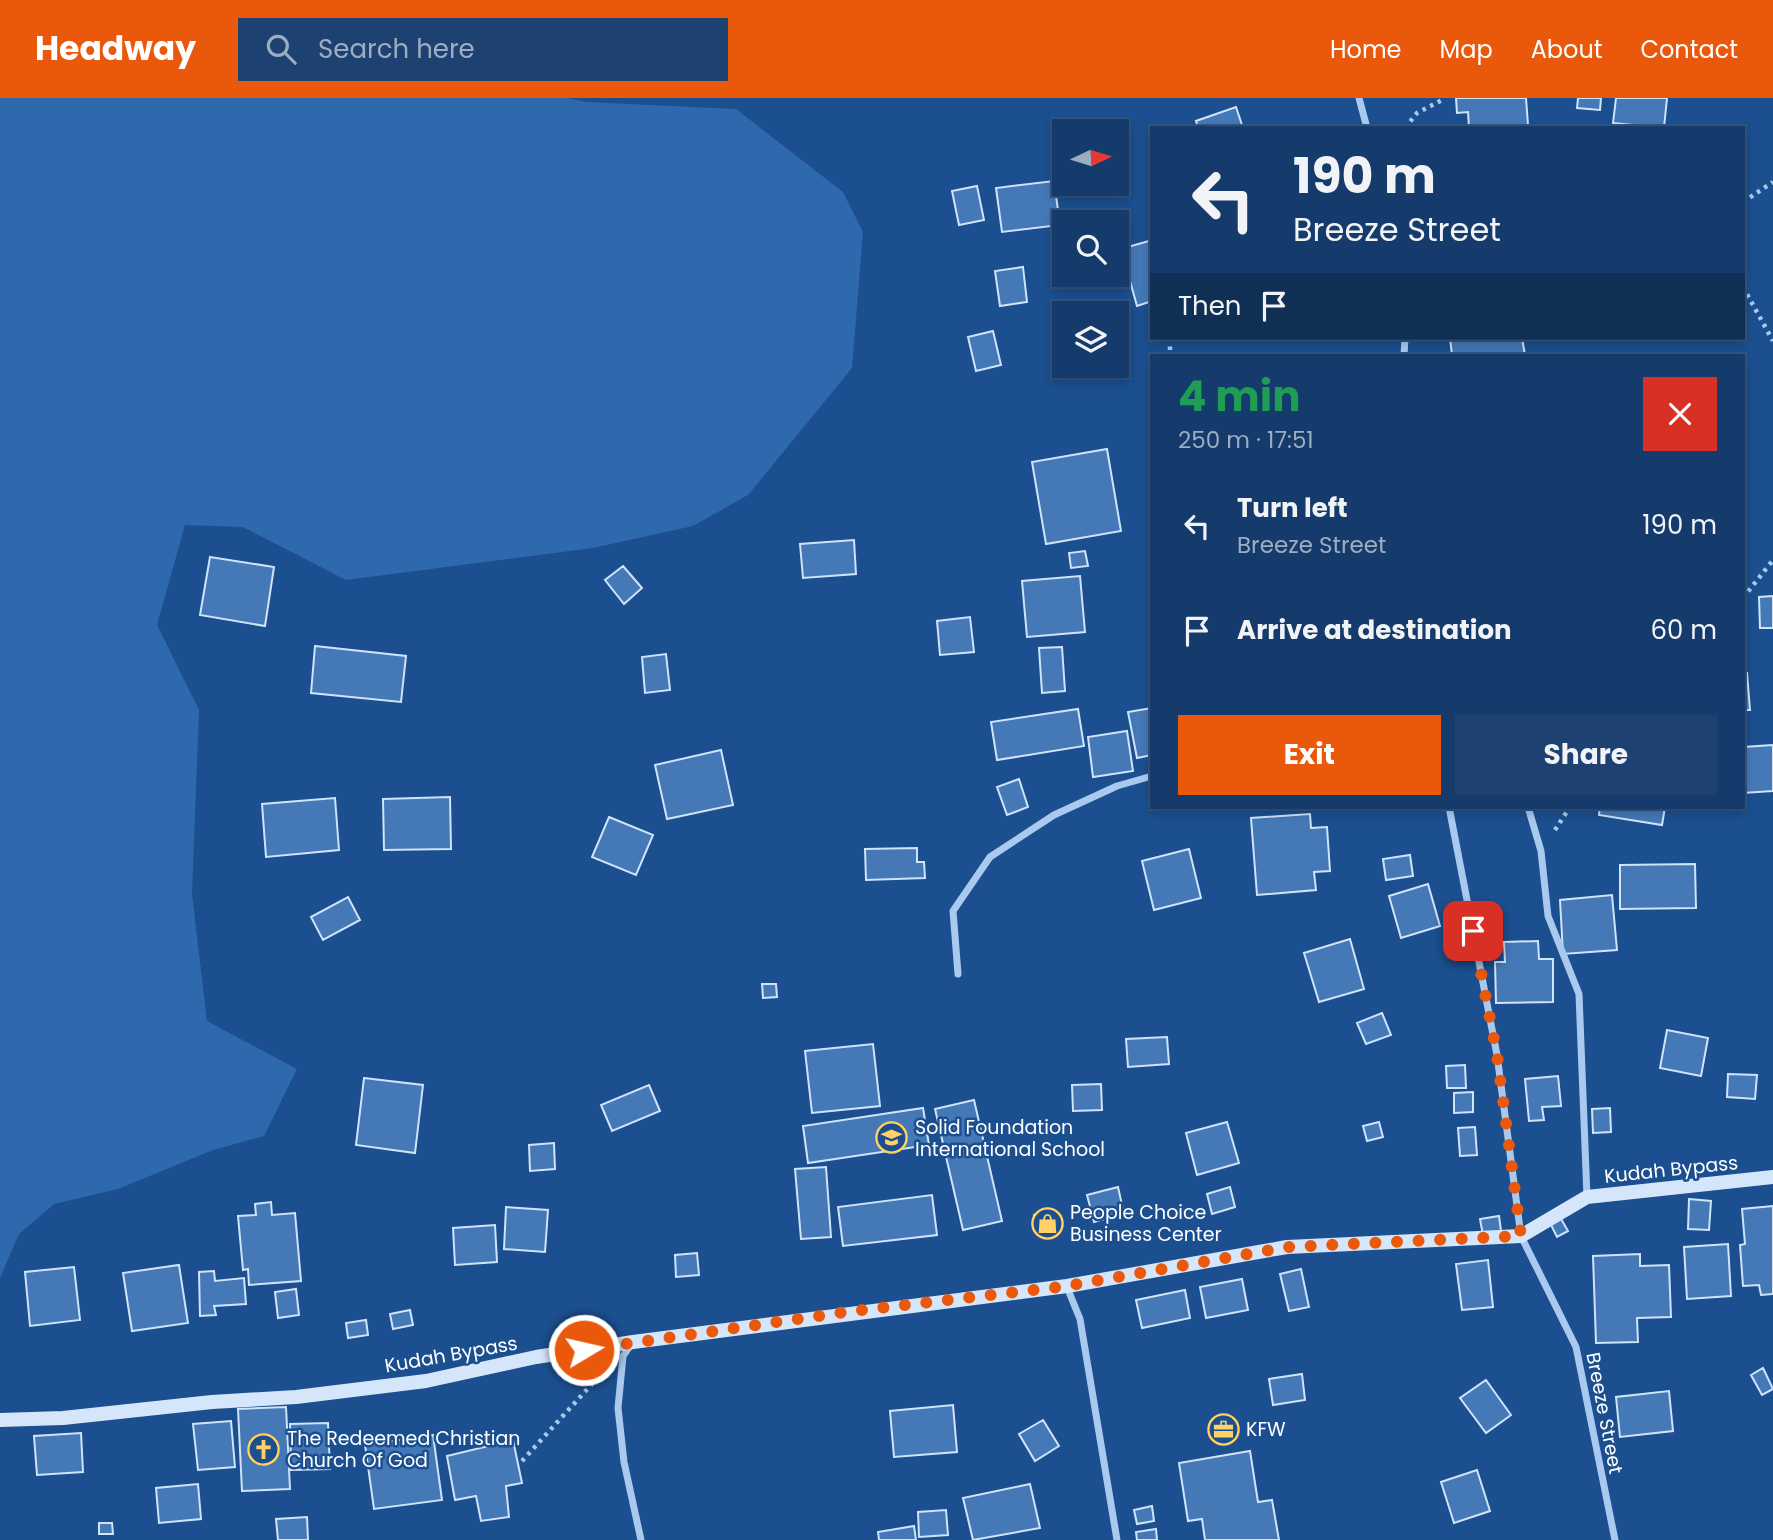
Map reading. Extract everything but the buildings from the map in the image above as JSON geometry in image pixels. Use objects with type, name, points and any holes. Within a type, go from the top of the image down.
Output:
[{"type":"street","points":[[1359,98],[1366,126]]},
{"type":"street","points":[[958,974],[953,911],[990,857],[1054,815],[1117,786],[1150,777]]},
{"type":"street","name":"Breeze Street","points":[[1449,809],[1497,1055],[1521,1236],[1576,1347],[1615,1540]]},
{"type":"street","points":[[1529,809],[1541,851],[1548,915],[1579,994],[1587,1197]]},
{"type":"street","name":"Kudah Bypass","points":[[0,1420],[63,1418],[322,1394],[426,1381],[536,1357],[1067,1286],[1287,1247],[1521,1236],[1587,1197],[1773,1177]]},
{"type":"street","points":[[1067,1286],[1080,1319],[1117,1540]]},
{"type":"street","points":[[633,1342],[623,1356],[618,1409],[624,1462],[641,1540]]},
{"type":"path","points":[[1407,126],[1417,113],[1444,99]]},
{"type":"path","points":[[1745,201],[1773,182]]},
{"type":"path","points":[[1745,291],[1773,341]]},
{"type":"path","points":[[1745,595],[1773,560]]},
{"type":"path","points":[[522,1461],[553,1425],[580,1400],[597,1378],[623,1356]]},
{"type":"shaded area","points":[[0,98],[567,98],[586,102],[736,109],[843,192],[863,232],[852,368],[748,495],[693,526],[593,548],[346,580],[243,527],[185,525],[157,625],[199,710],[192,894],[207,1021],[297,1069],[264,1136],[213,1150],[118,1189],[54,1204],[19,1234],[0,1278]]},
{"type":"place","name":"Solid Foundation International School","points":[[892,1138]]},
{"type":"place","name":"People Choice Business Center","points":[[1047,1223]]},
{"type":"place","name":"KFW","points":[[1223,1429]]},
{"type":"place","name":"The Redeemed Christian Church Of God","points":[[264,1449]]},
{"type":"route","points":[[584,1350],[846,1312],[1067,1286],[1287,1247],[1521,1236],[1497,1055],[1473,931]]}]
